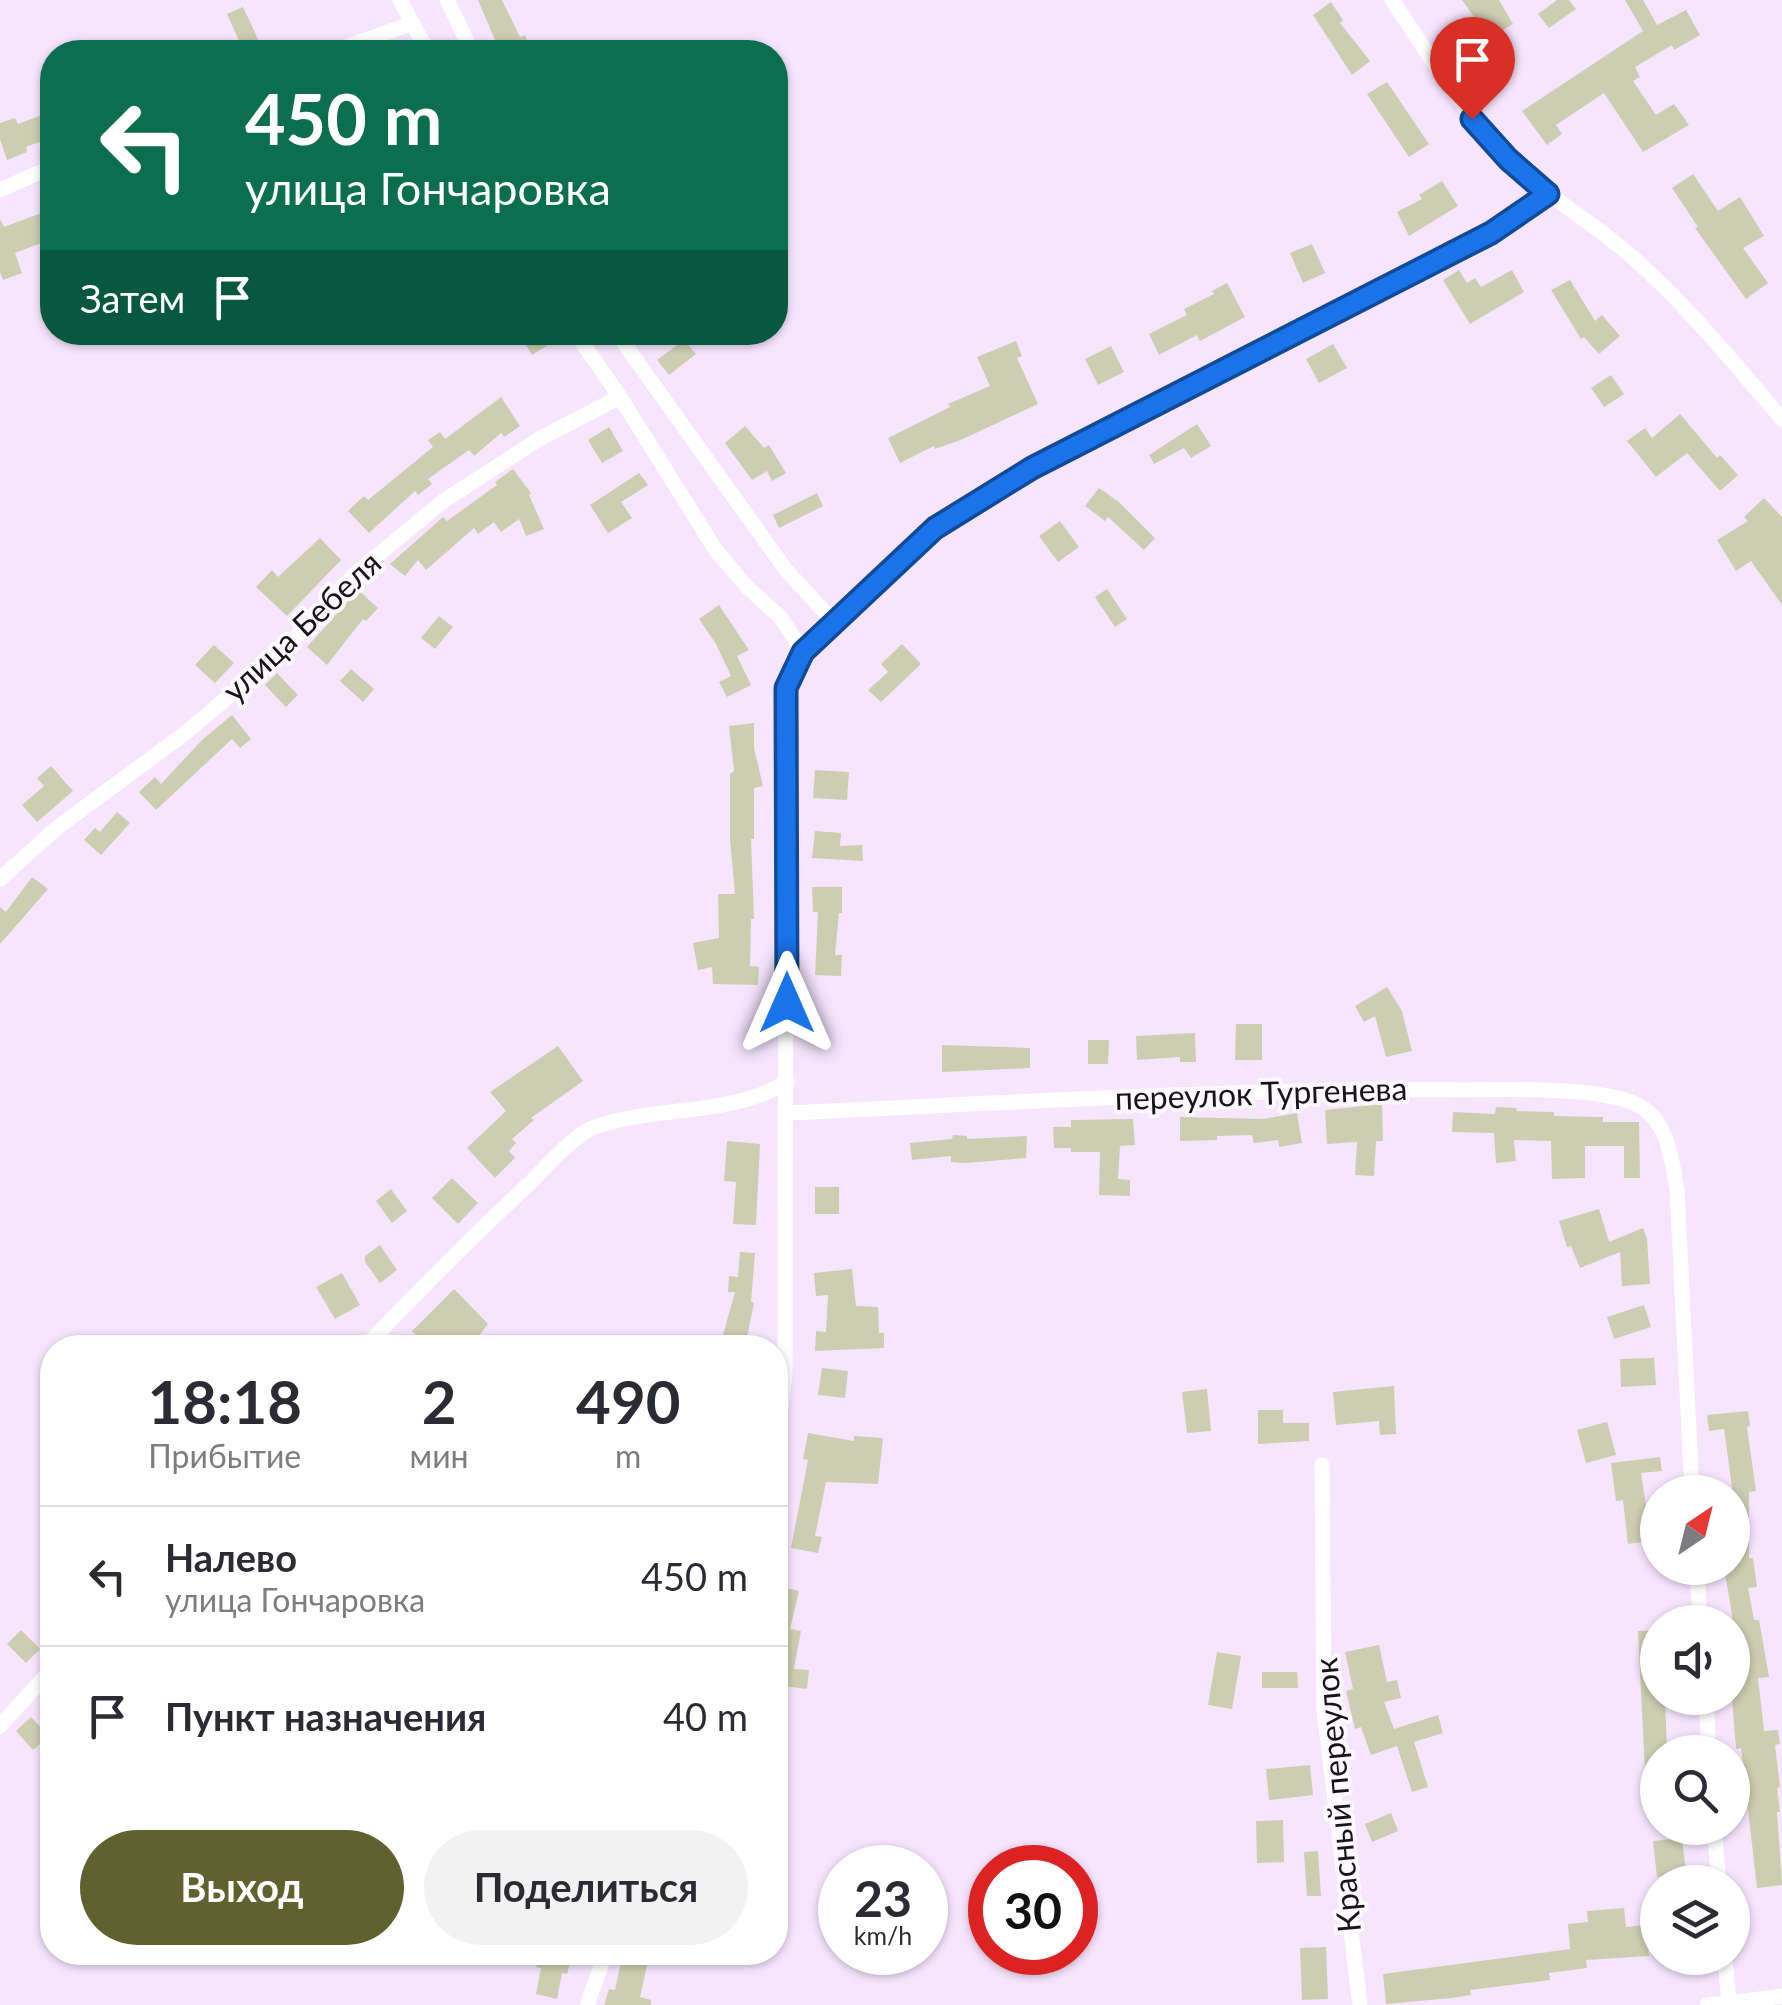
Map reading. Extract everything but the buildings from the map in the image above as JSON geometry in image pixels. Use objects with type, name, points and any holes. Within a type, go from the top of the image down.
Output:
[{"type":"street","points":[[400,0],[421,40]]},
{"type":"street","points":[[447,0],[466,40]]},
{"type":"street","points":[[1392,0],[1472,119],[1508,159],[1548,194],[1630,254],[1699,322],[1782,420]]},
{"type":"street","points":[[365,40],[412,23]]},
{"type":"street","points":[[0,190],[40,172]]},
{"type":"street","points":[[786,1335],[786,688],[803,652],[935,528],[1032,468],[1491,233],[1548,194]]},
{"type":"street","points":[[584,345],[715,549],[780,618],[803,652]]},
{"type":"street","points":[[625,345],[786,570],[833,621]]},
{"type":"street","name":"улица Бебеля","points":[[0,880],[58,827],[184,734],[283,650],[355,574],[442,502],[540,439],[620,397]]},
{"type":"street","points":[[376,1335],[443,1265],[591,1128],[737,1102],[766,1094],[787,1082]]},
{"type":"street","name":"переулок Тургенева","points":[[786,1113],[1328,1089],[1549,1090],[1616,1098],[1645,1108],[1669,1141],[1677,1190],[1691,1475]]},
{"type":"street","name":"Красный переулок","points":[[1322,1465],[1324,1710],[1360,2005]]},
{"type":"street","points":[[0,1726],[40,1681]]},
{"type":"street","points":[[587,2005],[601,1965]]},
{"type":"street","points":[[1727,1975],[1729,2003]]},
{"type":"street","points":[[1706,2005],[1782,1996]]},
{"type":"route","points":[[787,1003],[786,688],[803,652],[935,528],[1032,468],[1491,233],[1548,194],[1508,159],[1472,119]]}]
